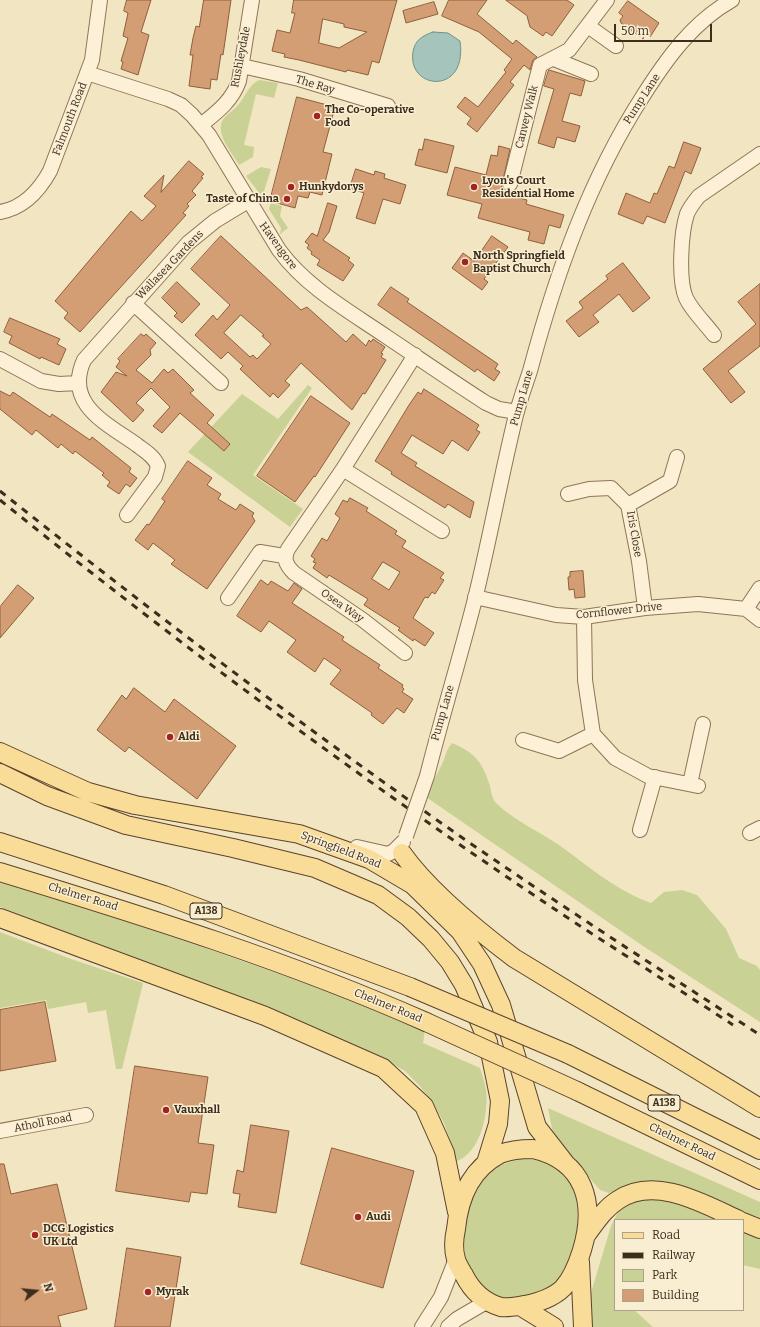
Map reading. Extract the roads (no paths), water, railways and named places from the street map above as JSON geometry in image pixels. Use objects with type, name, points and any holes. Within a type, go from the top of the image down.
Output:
[{"type":"main road","name":"Springfield Road","points":[[0,752],[88,792],[135,805],[299,834],[369,859],[413,885],[460,931],[482,964],[501,1005],[537,1127],[576,1175],[586,1193],[589,1214],[587,1234]]},
{"type":"main road","points":[[0,773],[47,796],[126,825],[233,848],[315,868],[378,895],[408,917],[431,939],[450,962],[464,985],[488,1042],[500,1101],[498,1124],[486,1163]]},
{"type":"main road","name":"A138","points":[[0,842],[164,895],[410,987],[568,1054],[760,1150]]},
{"type":"main road","points":[[403,844],[411,866],[485,936]]},
{"type":"main road","name":"Chelmer Road","points":[[0,872],[165,923],[276,963],[426,1022],[577,1091],[760,1180]]},
{"type":"main road","points":[[436,906],[485,936],[544,978],[760,1108]]},
{"type":"main road","points":[[0,918],[265,1016],[383,1068],[424,1106],[445,1152],[458,1212]]},
{"type":"main road","points":[[565,1163],[549,1153],[533,1149],[519,1150],[502,1154],[486,1163],[474,1176],[463,1193],[458,1212],[454,1241],[456,1259],[470,1286],[486,1302],[503,1307],[520,1306],[552,1297],[563,1288],[572,1276],[580,1258],[587,1234],[606,1210],[618,1200],[632,1193],[644,1191],[677,1194],[737,1219]]},
{"type":"main road","points":[[744,1222],[760,1229]]},
{"type":"main road","points":[[580,1258],[581,1316],[583,1327]]},
{"type":"main road","points":[[520,1306],[554,1327]]},
{"type":"street","name":"Falmouth Road","points":[[0,212],[17,207],[31,197],[42,184],[50,171],[87,73],[95,46],[100,0]]},
{"type":"street","name":"Rushleydale","points":[[201,125],[225,105],[235,93],[242,66],[252,0]]},
{"type":"street","name":"Canvey Walk","points":[[510,184],[540,65],[569,50],[607,0]]},
{"type":"street","name":"Pump Lane","points":[[413,885],[404,868],[403,844],[426,776],[475,597],[517,412],[564,258],[599,174],[626,123],[675,50],[696,26],[710,14],[732,0]]},
{"type":"street","points":[[588,26],[616,46]]},
{"type":"street","points":[[554,59],[591,74]]},
{"type":"street","name":"The Ray","points":[[242,66],[299,79],[388,106]]},
{"type":"street","name":"Havengore","points":[[87,73],[168,99],[181,105],[210,135],[248,201],[279,250],[304,279],[486,403],[517,412]]},
{"type":"street","points":[[714,335],[692,307],[686,297],[682,285],[682,253],[687,216],[692,205],[699,196],[760,154]]},
{"type":"street","name":"Wallasea Gardens","points":[[78,383],[79,371],[84,360],[188,243],[215,221],[248,201]]},
{"type":"street","name":"Wallasea Gardens","points":[[133,304],[220,383]]},
{"type":"street","points":[[228,598],[260,552],[284,556],[343,469],[415,356]]},
{"type":"street","points":[[0,359],[40,381],[59,384],[78,383],[80,394],[91,411],[150,455],[158,466],[155,477],[127,515]]},
{"type":"street","points":[[628,505],[670,481],[677,457]]},
{"type":"street","points":[[343,469],[442,532]]},
{"type":"street","name":"Iris Close","points":[[568,494],[589,489],[612,488],[628,505],[639,561],[645,608]]},
{"type":"street","name":"Osea Way","points":[[284,556],[287,566],[294,573],[363,620],[405,653]]},
{"type":"street","points":[[760,588],[746,609],[760,620]]},
{"type":"street","name":"Cornflower Drive","points":[[475,597],[556,615],[584,617],[645,608],[698,604],[746,609]]},
{"type":"street","points":[[584,617],[585,680],[593,734],[615,758],[648,776],[694,785],[704,724]]},
{"type":"street","points":[[523,740],[559,751],[593,734]]},
{"type":"street","points":[[640,830],[654,777]]},
{"type":"street","points":[[299,834],[332,838],[373,852],[388,854],[403,844]]},
{"type":"street","name":"Atholl Road","points":[[0,1131],[86,1115]]},
{"type":"street","points":[[422,1327],[441,1297],[456,1259]]},
{"type":"street","points":[[448,1327],[457,1319],[486,1302]]},
{"type":"water","points":[[433,32],[448,33],[460,41],[460,59],[455,71],[447,79],[437,81],[427,80],[419,74],[414,65],[413,52],[415,44],[422,37]]},
{"type":"railway","points":[[0,491],[208,652],[367,770],[504,866],[760,1035]]},
{"type":"railway","points":[[0,500],[201,657],[407,808],[547,904],[733,1025]]},
{"type":"place","name":"The Co-operative Food","points":[[317,116]]},
{"type":"place","name":"Hunkydorys","points":[[291,187]]},
{"type":"place","name":"Lyon's Court Residential Home","points":[[474,187]]},
{"type":"place","name":"Taste of China","points":[[287,199]]},
{"type":"place","name":"North Springfield Baptist Church","points":[[465,262]]},
{"type":"place","name":"Aldi","points":[[170,737]]},
{"type":"place","name":"Vauxhall","points":[[166,1110]]},
{"type":"place","name":"Audi","points":[[358,1217]]},
{"type":"place","name":"DCG Logistics UK Ltd","points":[[35,1235]]},
{"type":"place","name":"Myrak","points":[[148,1292]]}]
